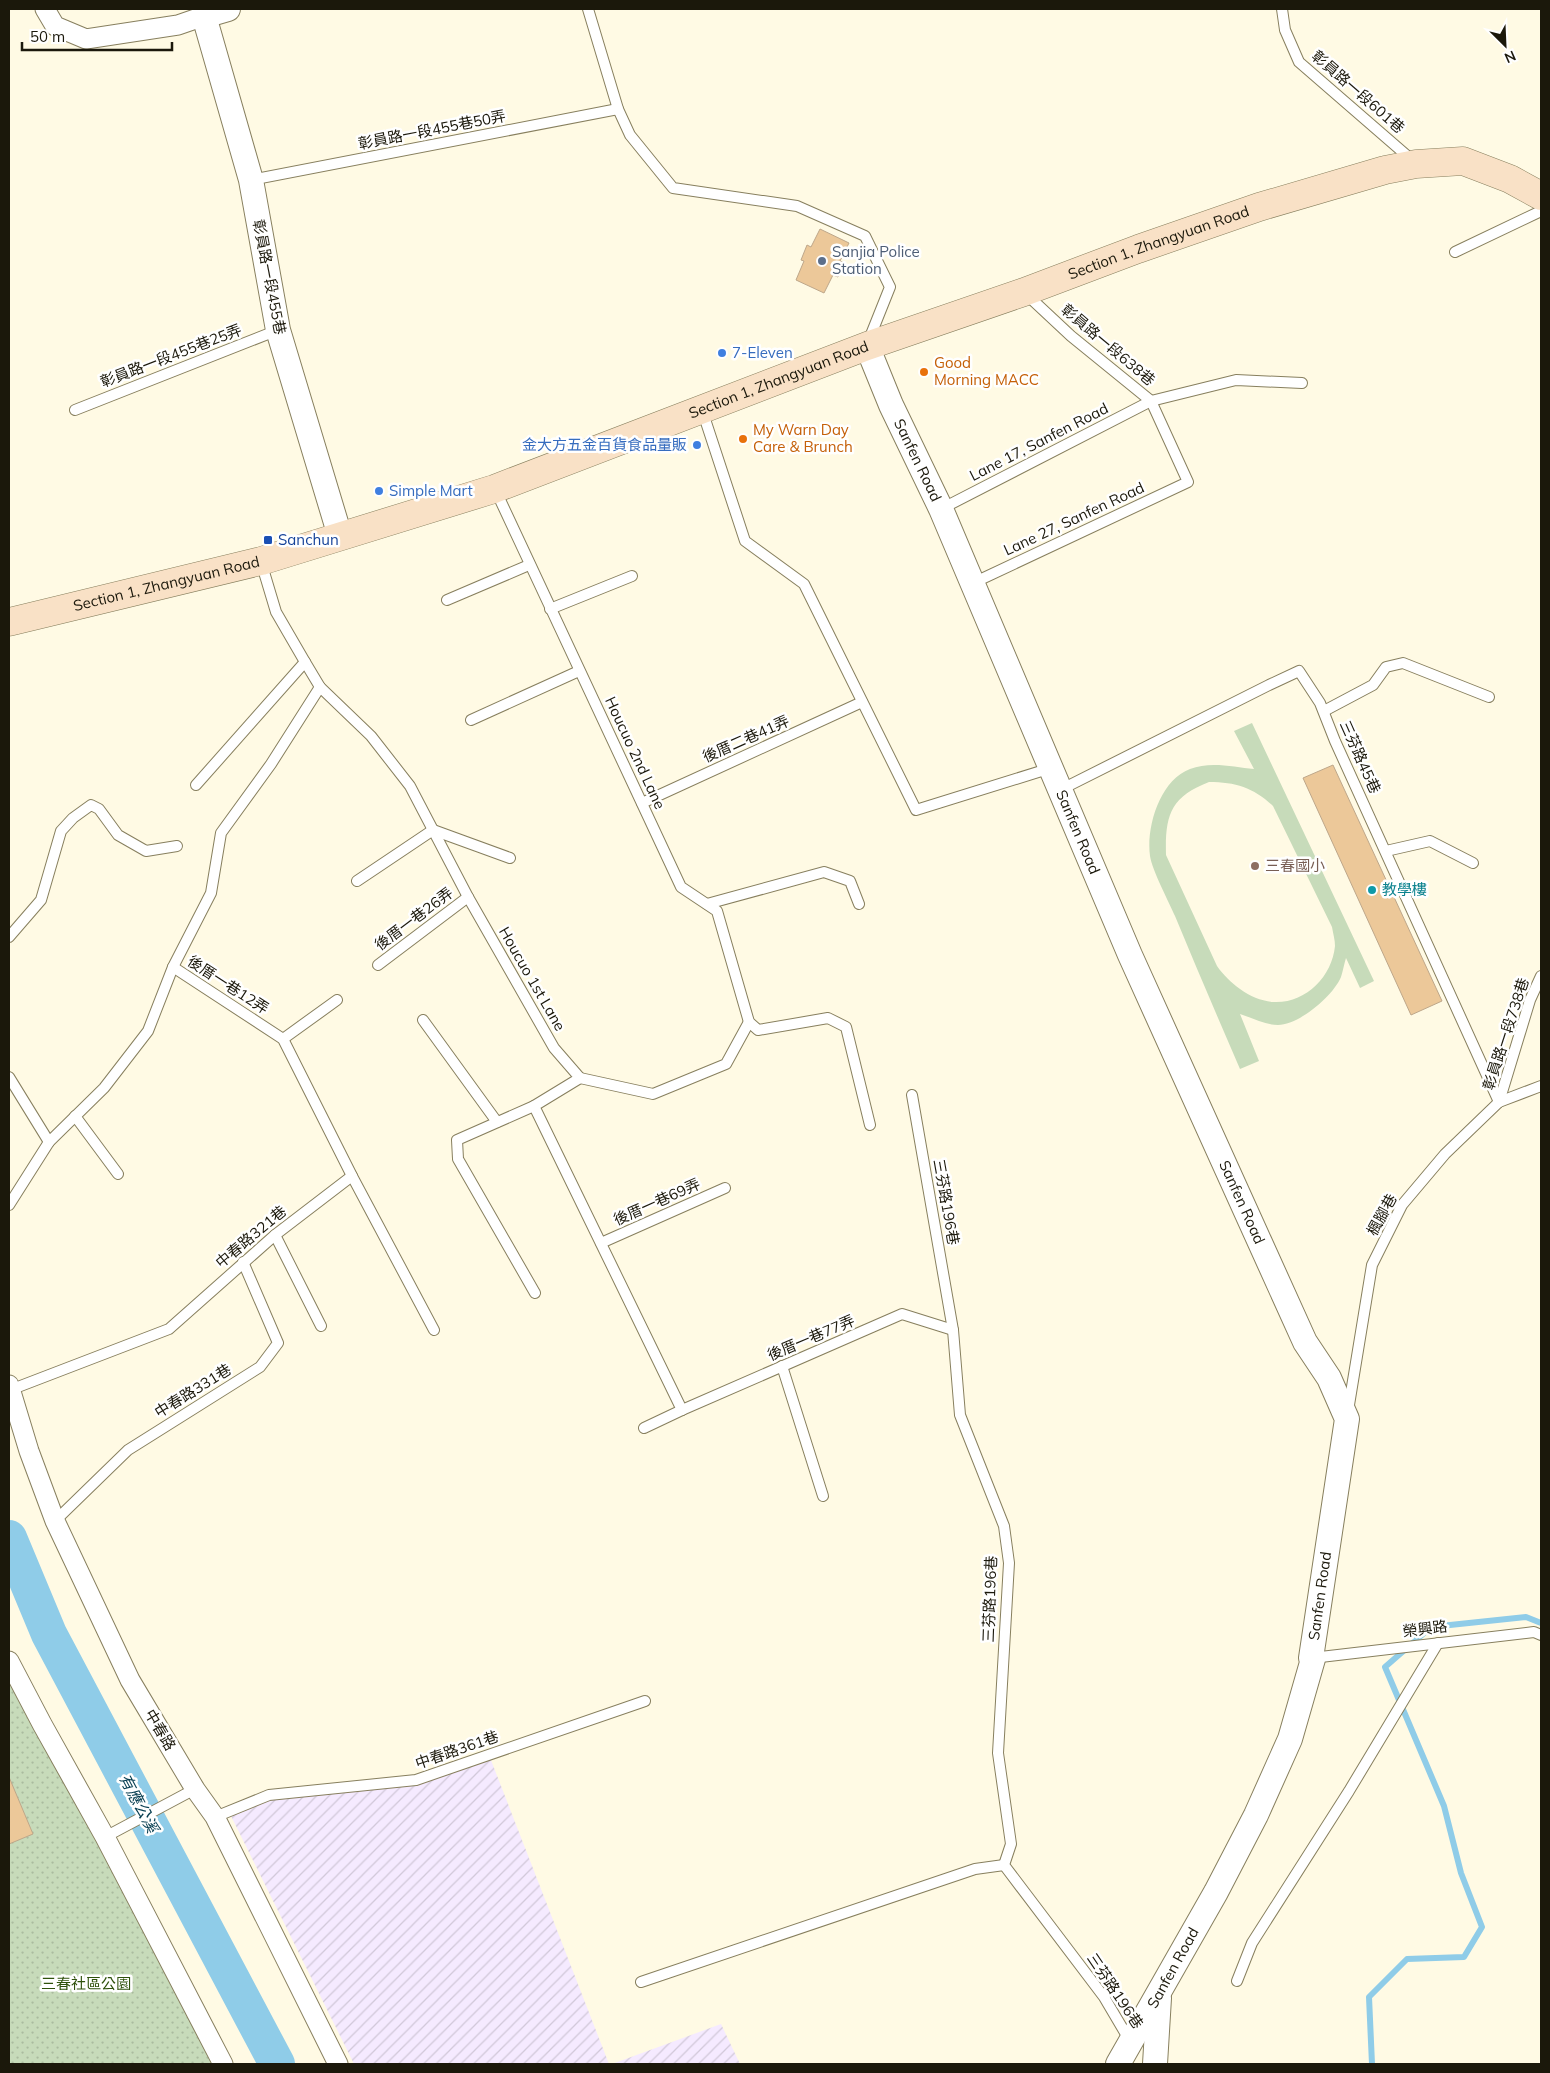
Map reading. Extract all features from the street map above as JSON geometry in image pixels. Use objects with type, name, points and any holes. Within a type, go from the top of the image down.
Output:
[{"type":"main road","name":"Section 1, Zhangyuan Road","points":[[9,622],[261,561],[494,488],[867,346],[1024,292],[1138,249],[1259,207],[1385,170],[1416,164],[1463,160],[1510,179],[1541,196]]},
{"type":"street","points":[[45,9],[55,26],[86,39],[178,24],[228,9]]},
{"type":"street","name":"彰員路一段455巷","points":[[204,16],[251,180],[278,330],[340,536]]},
{"type":"street","name":"Sanfen Road","points":[[867,346],[891,405],[941,510],[1130,955],[1305,1342],[1328,1378],[1347,1419],[1311,1658],[1313,1660],[1290,1739],[1260,1807],[1216,1892],[1118,2064]]},
{"type":"street","name":"中春路","points":[[10,1387],[29,1451],[56,1521],[130,1680],[215,1818],[338,2064]]},
{"type":"street","points":[[9,1661],[105,1837],[223,2064]]},
{"type":"street","points":[[1155,2064],[1160,1993]]},
{"type":"lane","points":[[588,9],[618,109],[630,135],[673,188],[797,206],[865,236],[890,287],[867,346]]},
{"type":"lane","name":"彰員路一段601巷","points":[[1282,9],[1286,30],[1299,62],[1416,164]]},
{"type":"lane","name":"彰員路一段455巷50弄","points":[[251,180],[618,109]]},
{"type":"lane","points":[[1455,252],[1541,211]]},
{"type":"lane","name":"彰員路一段638巷","points":[[1024,292],[1071,336],[1151,401],[1188,482]]},
{"type":"lane","name":"彰員路一段455巷25弄","points":[[75,410],[278,330]]},
{"type":"lane","name":"Lane 17, Sanfen Road","points":[[941,510],[1151,401],[1236,380],[1302,383]]},
{"type":"lane","points":[[702,409],[745,542],[804,584],[916,810],[1051,768]]},
{"type":"lane","name":"Lane 27, Sanfen Road","points":[[972,584],[1188,482]]},
{"type":"lane","name":"Houcuo 2nd Lane","points":[[494,488],[528,565],[681,887],[717,910],[749,1022]]},
{"type":"lane","name":"Houcuo 1st Lane","points":[[261,561],[276,612],[305,662],[320,686],[376,743],[410,786],[468,897],[554,1048],[580,1078]]},
{"type":"lane","points":[[447,600],[528,565]]},
{"type":"lane","points":[[550,609],[632,576]]},
{"type":"lane","points":[[196,785],[305,662]]},
{"type":"lane","points":[[1324,712],[1373,685],[1386,667],[1403,662],[1489,697]]},
{"type":"lane","points":[[471,720],[579,671]]},
{"type":"lane","name":"三芬路45巷","points":[[1060,790],[1269,685],[1300,672],[1320,703],[1335,741],[1499,1102]]},
{"type":"lane","name":"後厝一巷12弄","points":[[320,686],[271,764],[221,833],[211,893],[173,966],[283,1039],[352,1176]]},
{"type":"lane","name":"後厝二巷41弄","points":[[642,803],[862,702]]},
{"type":"lane","points":[[9,937],[41,900],[61,831],[73,818],[91,805],[99,809],[118,835],[146,851],[176,846]]},
{"type":"lane","points":[[357,881],[433,830],[510,858]]},
{"type":"lane","points":[[1386,851],[1430,841],[1473,863]]},
{"type":"lane","points":[[708,904],[824,872],[850,880],[859,904]]},
{"type":"lane","name":"後厝一巷26弄","points":[[378,964],[468,897]]},
{"type":"lane","points":[[9,1206],[49,1142],[104,1088],[148,1031],[173,966]]},
{"type":"lane","name":"彰員路一段738巷","points":[[1499,1102],[1530,1000],[1541,976]]},
{"type":"lane","points":[[283,1039],[337,1000]]},
{"type":"lane","points":[[535,1293],[458,1159],[457,1140],[534,1106],[580,1078],[653,1094],[726,1064],[749,1022],[758,1030],[828,1018],[846,1027],[870,1125]]},
{"type":"lane","points":[[423,1020],[497,1122]]},
{"type":"lane","points":[[9,1077],[49,1142]]},
{"type":"lane","name":"楓腳巷","points":[[1347,1419],[1372,1265],[1402,1205],[1445,1154],[1499,1102],[1541,1086]]},
{"type":"lane","name":"三芬路196巷","points":[[912,1095],[954,1330],[960,1415],[1004,1526],[1008,1563],[998,1752],[1011,1844],[1004,1864],[1104,1997],[1131,2042]]},
{"type":"lane","points":[[534,1106],[682,1410]]},
{"type":"lane","points":[[75,1116],[118,1174]]},
{"type":"lane","points":[[352,1176],[434,1330]]},
{"type":"lane","name":"中春路321巷","points":[[10,1387],[169,1329],[275,1235],[352,1176]]},
{"type":"lane","name":"後厝一巷69弄","points":[[601,1243],[725,1188]]},
{"type":"lane","points":[[275,1235],[321,1326]]},
{"type":"lane","name":"中春路331巷","points":[[56,1521],[128,1450],[260,1368],[278,1343],[243,1262]]},
{"type":"lane","name":"後厝一巷77弄","points":[[644,1428],[902,1314],[954,1330]]},
{"type":"lane","points":[[782,1366],[823,1496]]},
{"type":"lane","name":"榮興路","points":[[1311,1658],[1534,1632],[1541,1635]]},
{"type":"lane","points":[[1237,1981],[1252,1943],[1349,1791],[1438,1643]]},
{"type":"lane","name":"中春路361巷","points":[[215,1818],[269,1795],[416,1780],[645,1700]]},
{"type":"lane","points":[[105,1837],[195,1788]]},
{"type":"lane","points":[[641,1982],[975,1869],[1004,1864]]},
{"type":"shaded area","points":[[489,1755],[609,2064],[354,2064],[229,1812],[269,1795],[416,1780]]},
{"type":"shaded area","points":[[721,2024],[740,2064],[612,2064]]},
{"type":"green space","points":[[1252,723],[1374,981],[1360,988],[1346,958],[1341,977],[1331,993],[1305,1015],[1296,1020],[1286,1024],[1273,1025],[1240,1014],[1259,1061],[1240,1069],[1154,869],[1149,844],[1157,806],[1171,783],[1180,775],[1190,769],[1206,765],[1254,769],[1234,731]],"holes":[[[1209,782],[1228,783],[1244,787],[1252,790],[1273,806],[1332,927],[1335,946],[1329,968],[1315,986],[1296,998],[1285,1001],[1264,1001],[1241,990],[1222,972],[1217,966],[1166,855],[1167,829],[1172,810],[1186,794]]]},
{"type":"green space","name":"三春社區公園","points":[[9,1674],[97,1836],[213,2064],[9,2064]]},
{"type":"building","name":"Sanjia Police Station","points":[[820,229],[849,243],[840,261],[845,263],[838,277],[833,275],[824,293],[796,280],[804,261],[801,260],[807,245],[811,247]]},
{"type":"building","name":"教學樓","points":[[1333,765],[1442,1001],[1411,1015],[1303,778]]},
{"type":"building","points":[[9,1777],[33,1834],[9,1844]]},
{"type":"waterway","name":"有應公溪","points":[[9,1538],[49,1634],[277,2064]]},
{"type":"waterway","points":[[1372,2064],[1369,1997],[1407,1959],[1464,1957],[1482,1927],[1461,1873],[1444,1806],[1385,1667],[1431,1627],[1526,1617],[1541,1623]]},
{"type":"place","name":"Sanjia Police Station","points":[[822,261]]},
{"type":"place","name":"7-Eleven","points":[[722,353]]},
{"type":"place","name":"Good Morning MACC","points":[[924,372]]},
{"type":"place","name":"My Warn Day Care & Brunch","points":[[743,439]]},
{"type":"place","name":"金大方五金百貨食品量販","points":[[697,445]]},
{"type":"place","name":"Simple Mart","points":[[379,491]]},
{"type":"place","name":"Sanchun","points":[[268,540]]},
{"type":"place","name":"三春國小","points":[[1255,866]]},
{"type":"place","name":"教學樓","points":[[1372,890]]}]
